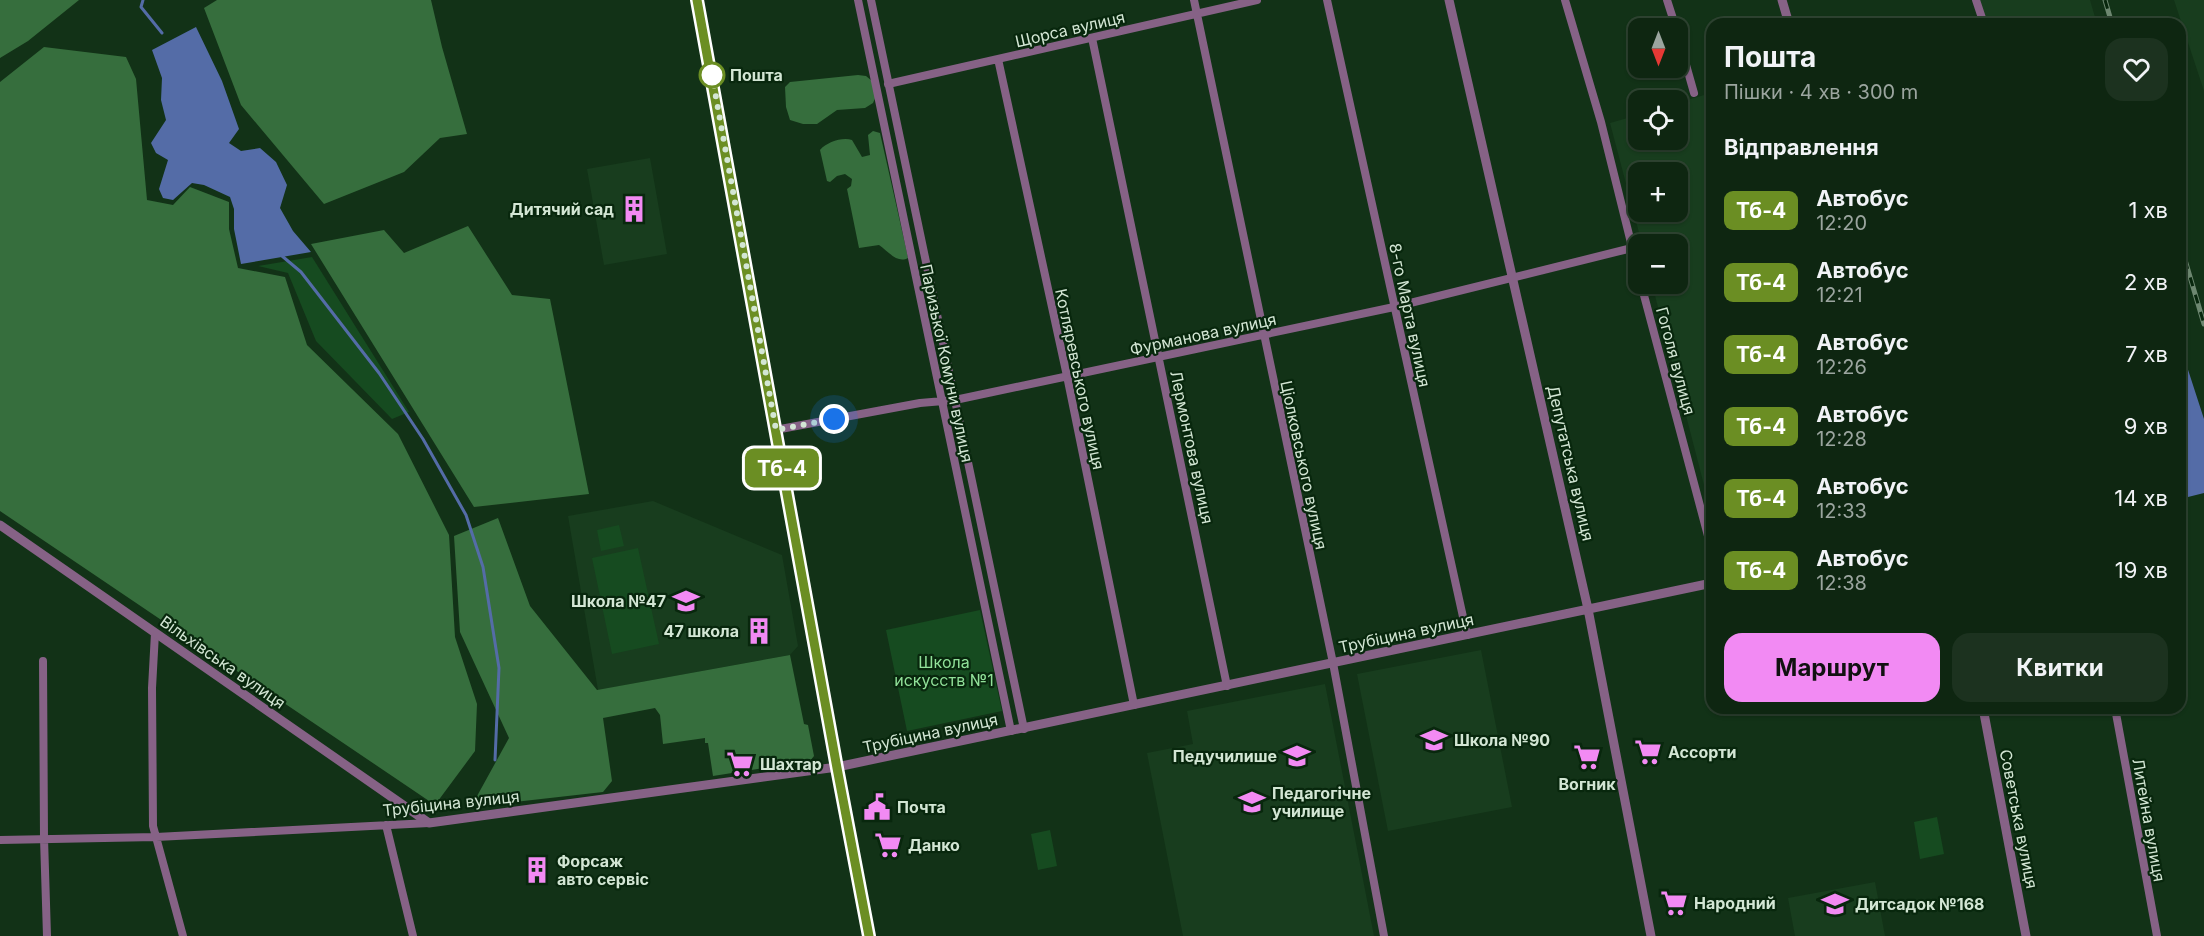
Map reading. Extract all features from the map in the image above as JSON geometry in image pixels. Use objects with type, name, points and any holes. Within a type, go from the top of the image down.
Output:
[{"type":"main road","points":[[697,0],[869,936]]},
{"type":"street","name":"Паризької Комуни вулиця","points":[[858,0],[1011,731]]},
{"type":"street","name":"Паризької Комуни вулиця","points":[[871,0],[1024,729]]},
{"type":"street","name":"Ціолковського вулиця","points":[[1194,0],[1333,663],[1384,936]]},
{"type":"street","name":"Щорса вулиця","points":[[888,84],[1257,0]]},
{"type":"street","name":"8-го Марта вулиця","points":[[1327,0],[1467,635]]},
{"type":"street","name":"Депутатська вулиця","points":[[1449,0],[1588,609],[1651,936]]},
{"type":"street","points":[[1565,0],[1601,122],[1629,234]]},
{"type":"street","points":[[1667,0],[1673,18]]},
{"type":"street","points":[[1782,0],[1787,18]]},
{"type":"street","points":[[1976,0],[1982,18]]},
{"type":"street","name":"Лермонтова вулиця","points":[[1092,38],[1227,686]]},
{"type":"street","name":"Котляревського вулиця","points":[[998,59],[1067,376],[1134,705]]},
{"type":"street","points":[[1688,72],[1694,93]]},
{"type":"street","name":"Фурманова вулиця","points":[[776,430],[920,403],[955,400],[1263,336],[1394,307],[1628,249]]},
{"type":"street","name":"Гоголя вулиця","points":[[1644,294],[1706,528]]},
{"type":"street","name":"Вільхівська вулиця","points":[[0,525],[429,823]]},
{"type":"street","name":"Трубіцина вулиця","points":[[0,840],[156,837],[429,823],[837,768],[1706,584]]},
{"type":"street","points":[[155,633],[152,688],[153,826],[183,936]]},
{"type":"street","points":[[43,661],[47,936]]},
{"type":"street","name":"Советська вулиця","points":[[1984,714],[2026,936]]},
{"type":"street","name":"Литейна вулиця","points":[[2116,714],[2157,936]]},
{"type":"street","points":[[386,825],[414,936]]},
{"type":"shaded area","points":[[0,0],[79,0],[28,41],[0,58]]},
{"type":"shaded area","points":[[217,0],[431,0],[467,134],[440,138],[404,172],[324,204],[241,105],[204,8]]},
{"type":"shaded area","points":[[1978,0],[2090,0],[2095,18],[1984,18]]},
{"type":"shaded area","points":[[2174,0],[2204,0],[2204,91],[2186,36],[2186,18],[2180,18]]},
{"type":"shaded area","points":[[44,47],[126,57],[136,79],[147,200],[173,205],[190,187],[229,202],[229,229],[238,268],[285,277],[307,345],[398,434],[449,535],[455,637],[477,704],[475,751],[435,805],[0,511],[0,82]]},
{"type":"shaded area","points":[[866,76],[872,81],[876,96],[873,103],[865,108],[837,110],[817,124],[803,124],[790,120],[786,107],[785,87],[790,82]]},
{"type":"shaded area","points":[[1706,95],[1706,493],[1655,294],[1688,294],[1688,234],[1639,234],[1636,222],[1688,222],[1688,162],[1628,162],[1628,191],[1610,123],[1628,118],[1628,150],[1688,150],[1688,100]]},
{"type":"shaded area","points":[[873,131],[880,133],[908,258],[896,258],[879,245],[859,248],[847,189],[851,186],[852,179],[845,174],[837,176],[830,182],[827,181],[820,150],[835,141],[848,139],[852,140],[862,157],[870,155],[868,135]]},
{"type":"shaded area","points":[[650,158],[667,254],[604,265],[587,169]]},
{"type":"shaded area","points":[[468,226],[512,295],[550,299],[589,494],[474,507],[311,244],[384,230],[404,253]]},
{"type":"shaded area","name":"Школа №47","points":[[653,501],[782,555],[798,646],[790,655],[598,690],[568,516]]},
{"type":"shaded area","points":[[498,518],[530,606],[597,690],[790,655],[804,724],[808,725],[814,756],[810,761],[713,776],[708,743],[705,743],[705,738],[663,744],[660,715],[655,708],[603,718],[612,781],[603,792],[471,807],[509,738],[460,632],[454,536]]},
{"type":"shaded area","name":"Школа №90","points":[[1481,650],[1512,807],[1388,831],[1357,674]]},
{"type":"shaded area","name":"Педагогічне училище","points":[[1325,684],[1374,936],[1183,936],[1147,753],[1193,744],[1187,711]]},
{"type":"shaded area","name":"Дитсадок №168","points":[[1875,882],[1885,936],[1795,936],[1788,898]]},
{"type":"green space","points":[[312,257],[409,412],[392,419],[316,341],[288,273],[258,266]]},
{"type":"green space","points":[[619,525],[624,546],[601,551],[597,530]]},
{"type":"green space","points":[[638,548],[659,644],[612,654],[592,558]]},
{"type":"green space","name":"Школа искусств №1","points":[[980,610],[1002,711],[907,731],[886,630]]},
{"type":"green space","points":[[1937,817],[1944,854],[1920,859],[1914,822]]},
{"type":"green space","points":[[1050,830],[1057,866],[1038,870],[1031,834]]},
{"type":"water","points":[[196,27],[222,81],[239,129],[229,143],[241,151],[260,148],[276,162],[287,185],[280,208],[293,231],[311,252],[241,264],[234,229],[234,209],[230,197],[204,185],[192,183],[173,200],[163,198],[159,189],[168,160],[156,153],[151,143],[166,120],[161,100],[162,78],[152,50]]},
{"type":"water","points":[[2186,364],[2204,419],[2204,493],[2186,498]]},
{"type":"waterway","points":[[143,0],[141,7],[162,33]]},
{"type":"waterway","points":[[282,256],[301,272],[379,373],[423,439],[466,515],[483,567],[499,668],[495,760]]},
{"type":"railway","points":[[2105,0],[2110,18]]},
{"type":"railway","points":[[2186,263],[2204,324]]},
{"type":"bus line","name":"Тб-4","points":[[697,0],[869,936]]},
{"type":"place","name":"Пошта","points":[[712,75]]},
{"type":"place","name":"Дитячий сад","points":[[634,209]]},
{"type":"place","name":"Школа №47","points":[[686,601]]},
{"type":"place","name":"47 школа","points":[[759,631]]},
{"type":"place","name":"Школа №90","points":[[1434,740]]},
{"type":"place","name":"Ассорти","points":[[1648,752]]},
{"type":"place","name":"Педучилише","points":[[1297,756]]},
{"type":"place","name":"Вогник","points":[[1587,757]]},
{"type":"place","name":"Шахтар","points":[[740,764]]},
{"type":"place","name":"Педагогічне училище","points":[[1252,802]]},
{"type":"place","name":"Почта","points":[[877,807]]},
{"type":"place","name":"Данко","points":[[888,845]]},
{"type":"place","name":"Форсаж авто сервіс","points":[[537,870]]},
{"type":"place","name":"Народний","points":[[1674,903]]},
{"type":"place","name":"Дитсадок №168","points":[[1835,904]]},
{"type":"route","points":[[712,75],[776,430],[834,419]]}]
